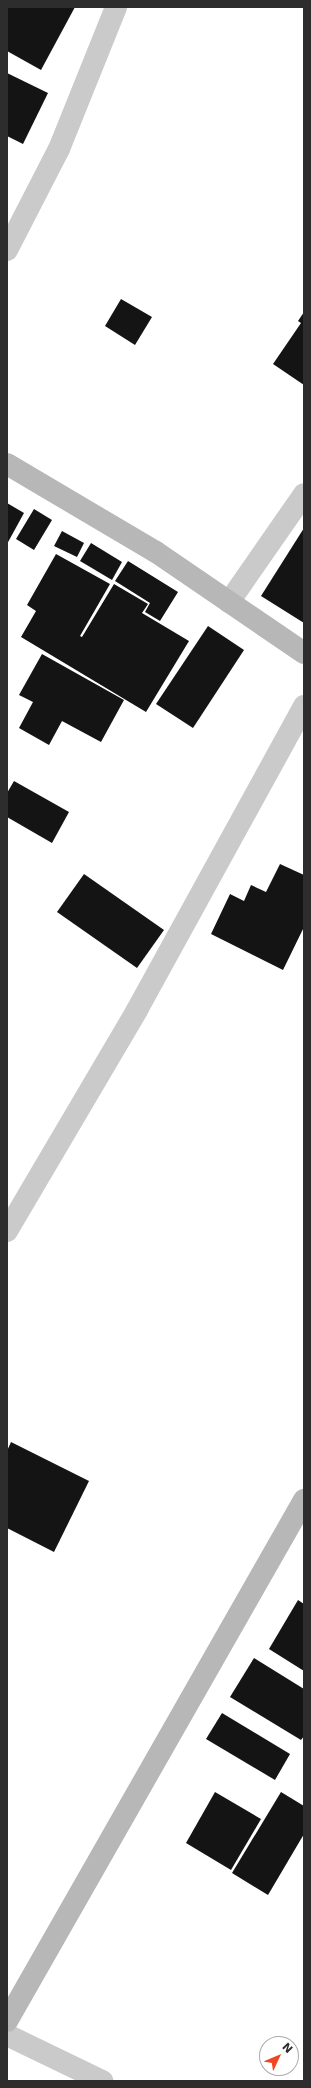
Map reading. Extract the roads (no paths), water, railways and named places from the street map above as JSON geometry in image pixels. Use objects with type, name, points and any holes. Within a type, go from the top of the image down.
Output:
[{"type":"street","points":[[7,250],[59,149],[116,7]]},
{"type":"street","points":[[7,464],[156,552],[304,653]]},
{"type":"street","points":[[229,602],[304,494]]},
{"type":"street","points":[[7,1231],[137,1010],[304,706]]},
{"type":"street","points":[[7,2021],[304,1500]]},
{"type":"street","points":[[7,2034],[102,2081]]}]
